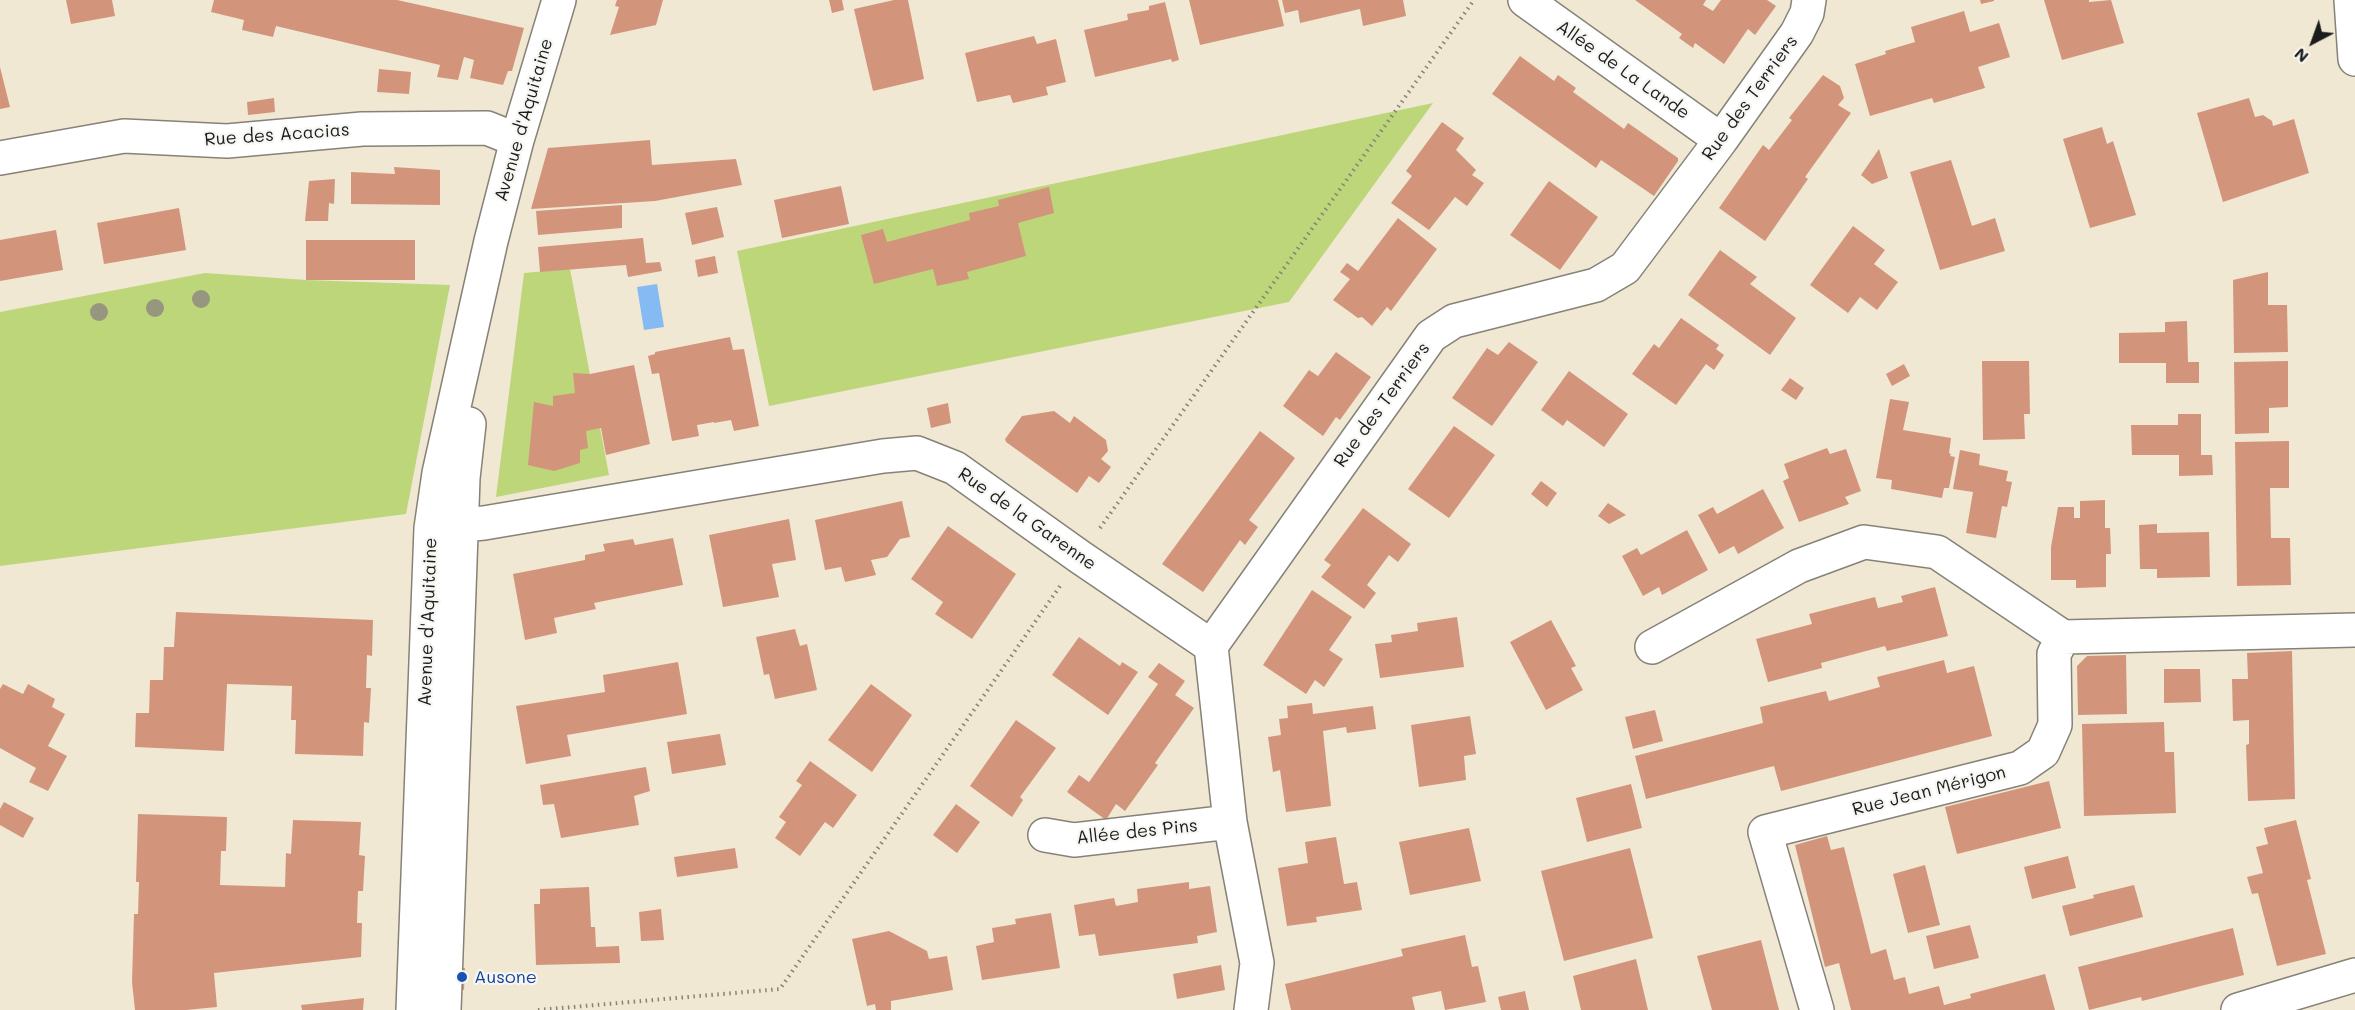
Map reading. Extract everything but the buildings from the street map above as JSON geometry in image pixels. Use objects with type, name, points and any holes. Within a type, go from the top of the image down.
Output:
[{"type":"street","name":"Avenue d'Aquitaine","points":[[413,1010],[446,527],[463,478],[491,241],[559,0]]},
{"type":"street","name":"Allée de La Lande","points":[[1525,0],[1721,140]]},
{"type":"street","name":"Rue des Terriers","points":[[1211,646],[1431,336],[1454,321],[1596,285],[1625,268],[1721,140],[1797,33],[1808,13],[1809,0]]},
{"type":"street","points":[[2351,0],[2355,60]]},
{"type":"street","name":"Rue des Acacias","points":[[0,158],[124,136],[227,141],[362,129],[487,128],[518,140]]},
{"type":"street","name":"Rue de la Garenne","points":[[446,527],[484,523],[884,456],[917,453],[956,468],[1080,557],[1211,646]]},
{"type":"street","name":"Avenue d'Aquitaine","points":[[444,1010],[446,527]]},
{"type":"street","points":[[1652,647],[1799,566],[1864,542],[1937,552],[2062,637],[2355,630]]},
{"type":"street","name":"Rue Jean Mérigon","points":[[1817,1010],[1766,832],[2020,768],[2043,752],[2055,725],[2054,654],[2062,637]]},
{"type":"street","points":[[1211,646],[1230,822],[1257,963],[1251,1010]]},
{"type":"street","name":"Allée des Pins","points":[[1045,835],[1074,840],[1230,822]]},
{"type":"street","points":[[2238,1010],[2355,975]]},
{"type":"green space","points":[[1433,103],[1289,302],[769,406],[737,251]]},
{"type":"green space","points":[[570,269],[609,475],[496,497],[524,273]]},
{"type":"green space","points":[[205,273],[306,280],[450,285],[406,514],[0,566],[0,312]]},
{"type":"water","points":[[657,284],[664,327],[644,330],[637,287]]},
{"type":"place","name":"Ausone","points":[[462,977]]}]
